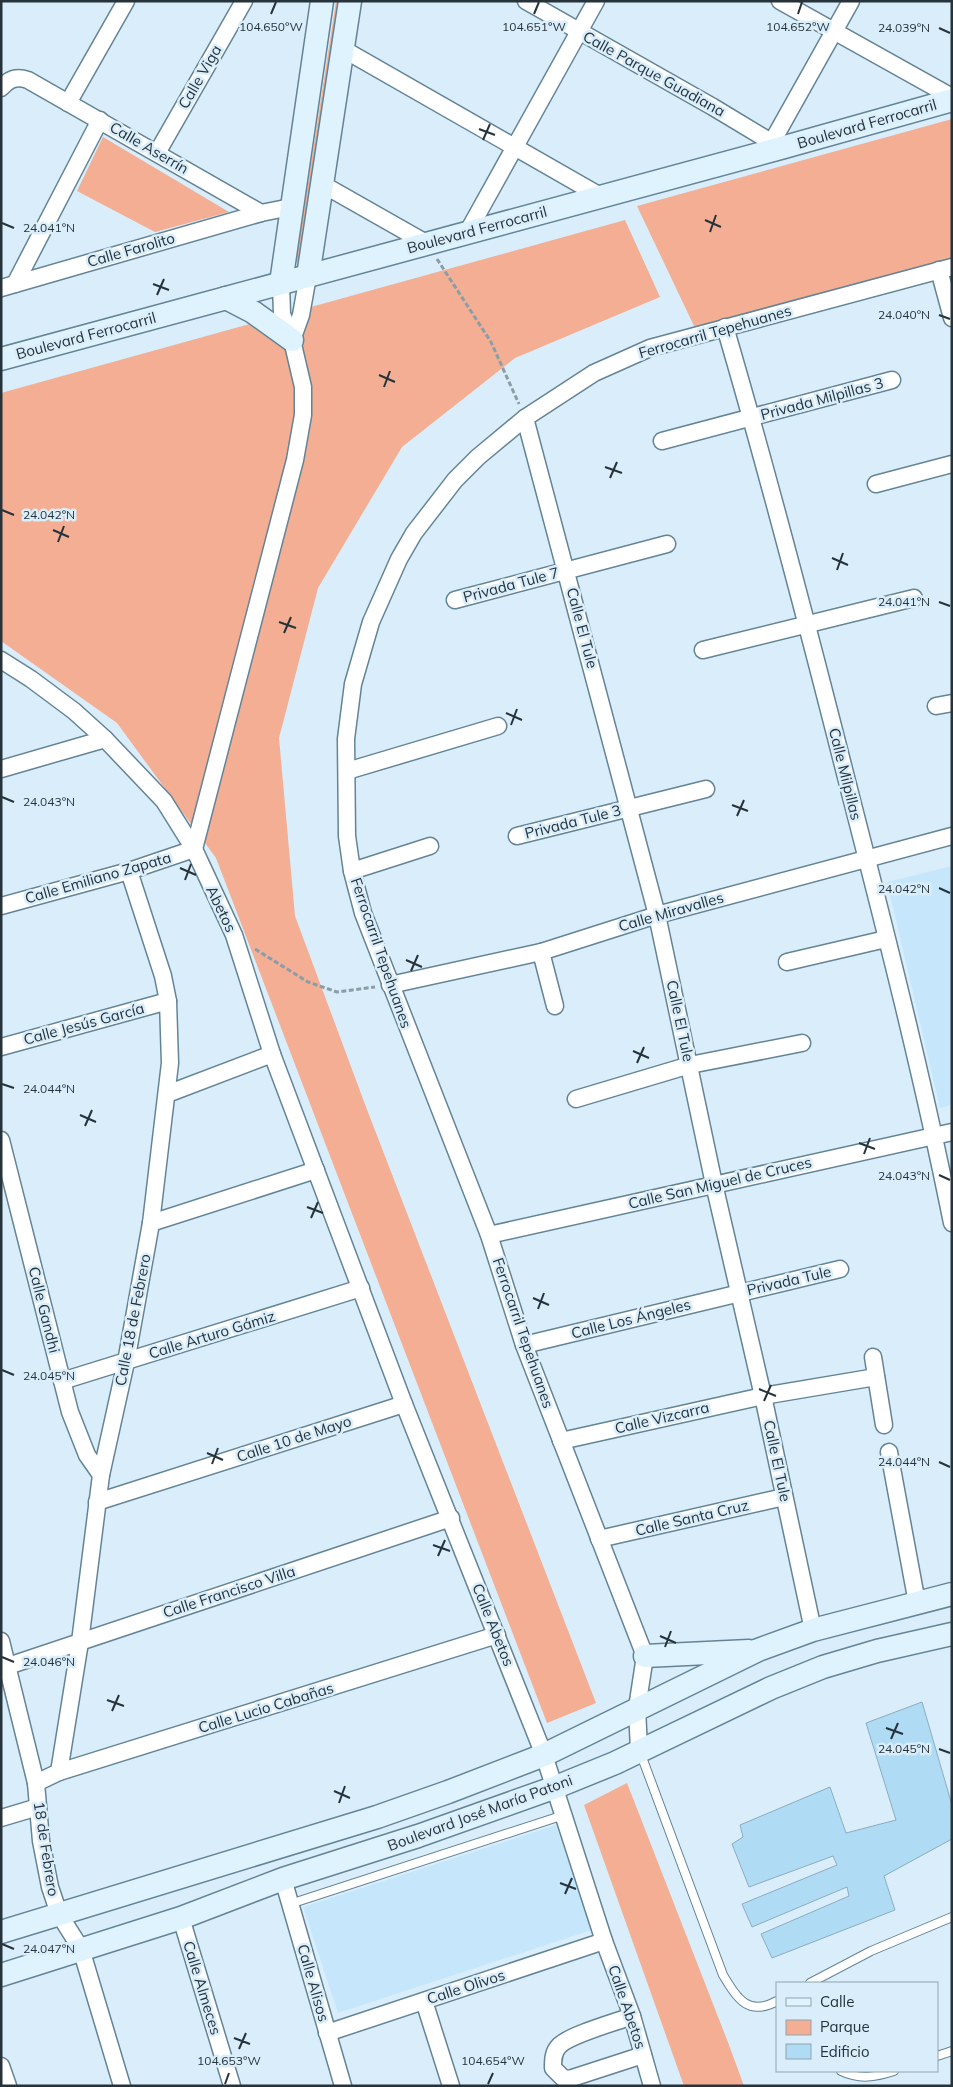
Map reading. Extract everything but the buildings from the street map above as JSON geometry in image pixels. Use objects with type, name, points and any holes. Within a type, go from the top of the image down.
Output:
[{"type":"main road","points":[[281,283],[322,1]]},
{"type":"main road","points":[[308,276],[350,1]]},
{"type":"main road","name":"Boulevard Ferrocarril","points":[[1,359],[602,197],[777,145],[952,98]]},
{"type":"main road","points":[[226,298],[253,312],[292,340]]},
{"type":"main road","name":"Boulevard José María Patoni","points":[[1,1932],[378,1816],[544,1755],[758,1650],[814,1630],[952,1594]]},
{"type":"main road","name":"Boulevard José María Patoni","points":[[1,1975],[181,1918],[283,1879],[418,1836],[556,1787],[640,1750],[762,1692],[824,1667],[952,1634]]},
{"type":"main road","points":[[645,1656],[758,1650]]},
{"type":"street","name":"Calle Viga","points":[[156,153],[244,1]]},
{"type":"street","name":"Calle Parque Guadiana","points":[[526,1],[777,145]]},
{"type":"street","points":[[467,233],[596,1]]},
{"type":"street","points":[[780,1],[952,98]]},
{"type":"street","points":[[777,145],[851,1]]},
{"type":"street","points":[[68,103],[124,2]]},
{"type":"street","points":[[343,49],[602,197]]},
{"type":"street","name":"Calle Aserrín","points":[[5,84],[20,78],[100,120],[261,212]]},
{"type":"street","points":[[8,286],[100,120]]},
{"type":"street","points":[[322,184],[426,243]]},
{"type":"street","points":[[261,212],[291,207]]},
{"type":"street","name":"Calle Farolito","points":[[8,286],[261,212]]},
{"type":"street","points":[[945,269],[952,318]]},
{"type":"street","name":"Ferrocarril Tepehuanes","points":[[645,1656],[524,1345],[489,1235],[363,913],[352,871],[347,836],[346,771],[348,722],[360,654],[371,622],[399,559],[432,508],[454,480],[478,457],[525,418],[594,372],[650,348],[945,269]]},
{"type":"street","points":[[292,340],[301,315],[308,276]]},
{"type":"street","points":[[194,849],[296,460],[303,415],[302,387],[292,340],[282,314],[281,283]]},
{"type":"street","name":"Calle Milpillas","points":[[725,327],[752,418],[808,625],[934,1136],[952,1223]]},
{"type":"street","name":"Privada Milpillas 3","points":[[662,441],[892,380]]},
{"type":"street","name":"Calle El Tule","points":[[525,418],[567,569],[657,915],[714,1184],[814,1630]]},
{"type":"street","points":[[876,484],[952,464]]},
{"type":"street","name":"Privada Tule 7","points":[[455,600],[667,544]]},
{"type":"street","points":[[704,650],[914,598]]},
{"type":"street","name":"Abetos","points":[[1,660],[53,694],[105,739],[164,801],[194,849],[234,935],[272,1054],[316,1170]]},
{"type":"street","points":[[346,771],[498,726]]},
{"type":"street","points":[[1,769],[105,739]]},
{"type":"street","name":"Privada Tule 3","points":[[517,836],[706,789]]},
{"type":"street","name":"Calle Miravalles","points":[[390,985],[541,952],[657,915],[952,836]]},
{"type":"street","points":[[352,871],[430,846]]},
{"type":"street","name":"Calle Emiliano Zapata","points":[[1,906],[129,871],[194,849]]},
{"type":"street","name":"Calle 18 de Febrero","points":[[59,1772],[80,1642],[101,1475],[126,1362],[151,1222],[170,1063],[168,1001],[160,967],[129,871]]},
{"type":"street","points":[[787,962],[886,938]]},
{"type":"street","points":[[541,952],[555,1006]]},
{"type":"street","name":"Calle Jesús García","points":[[1,1047],[168,1001]]},
{"type":"street","points":[[576,1099],[690,1065],[802,1043]]},
{"type":"street","points":[[167,1094],[272,1054]]},
{"type":"street","name":"Calle San Miguel de Cruces","points":[[489,1235],[952,1132]]},
{"type":"street","name":"Calle Gandhi","points":[[1,1140],[62,1381],[77,1432],[87,1455],[101,1475]]},
{"type":"street","points":[[151,1222],[316,1170]]},
{"type":"street","name":"Calle Abetos","points":[[316,1170],[404,1404],[451,1518],[556,1787],[604,1941],[632,2016],[652,2086]]},
{"type":"street","name":"Privada Tule","points":[[738,1292],[840,1269]]},
{"type":"street","name":"Calle Arturo Gámiz","points":[[62,1381],[361,1288]]},
{"type":"street","name":"Calle Los Ángeles","points":[[524,1345],[738,1292]]},
{"type":"street","points":[[872,1357],[884,1425]]},
{"type":"street","name":"Calle Vizcarra","points":[[561,1441],[763,1396],[876,1377]]},
{"type":"street","name":"Calle 10 de Mayo","points":[[98,1502],[404,1404]]},
{"type":"street","points":[[889,1452],[917,1603]]},
{"type":"street","name":"Calle Santa Cruz","points":[[599,1539],[784,1497]]},
{"type":"street","name":"Calle Francisco Villa","points":[[8,1666],[451,1518]]},
{"type":"street","name":"Calle Lucio Cabañas","points":[[36,1783],[59,1772],[497,1635]]},
{"type":"street","name":"18 de Febrero","points":[[1,1641],[8,1666],[7,1689],[36,1783],[46,1866],[59,1914],[81,1949],[122,2086]]},
{"type":"street","points":[[640,1750],[637,1708],[645,1656]]},
{"type":"street","points":[[1,1818],[38,1806]]},
{"type":"street","name":"Calle Alisos","points":[[283,1879],[343,2086]]},
{"type":"street","name":"Calle Almeces","points":[[181,1918],[232,2086]]},
{"type":"street","name":"Calle Olivos","points":[[327,2033],[604,1941]]},
{"type":"street","points":[[424,2000],[451,2086]]},
{"type":"street","points":[[632,2016],[570,2039],[560,2045],[555,2052],[553,2068],[557,2074],[569,2079],[643,2055]]},
{"type":"street","points":[[1,2066],[8,2086]]},
{"type":"lane","points":[[640,1750],[723,1975],[745,2004],[752,2007],[766,2007],[776,2002]]},
{"type":"lane","points":[[290,1904],[564,1815]]},
{"type":"lane","points":[[812,1982],[871,1951],[952,1917]]},
{"type":"lane","points":[[938,2056],[952,2051]]},
{"type":"lane","points":[[844,2072],[856,2077],[876,2077],[891,2072]]},
{"type":"path","points":[[426,243],[490,342],[525,418]]},
{"type":"path","points":[[234,935],[272,961],[308,982],[337,992],[390,985]]},
{"type":"shaded area","points":[[952,866],[952,1105],[940,1108],[887,882]]},
{"type":"shaded area","points":[[556,1825],[592,1930],[338,2013],[303,1907]]},
{"type":"green space","points":[[336,1],[344,1],[303,263],[296,262]]},
{"type":"green space","points":[[952,119],[952,260],[695,328],[637,206]]},
{"type":"green space","points":[[103,137],[229,212],[155,232],[77,191]]},
{"type":"green space","points":[[625,220],[660,297],[515,358],[402,447],[318,588],[279,738],[295,916],[366,1107],[596,1703],[547,1723],[216,858],[117,723],[1,641],[1,393]]},
{"type":"green space","points":[[627,1783],[744,2086],[684,2086],[584,1805]]}]
